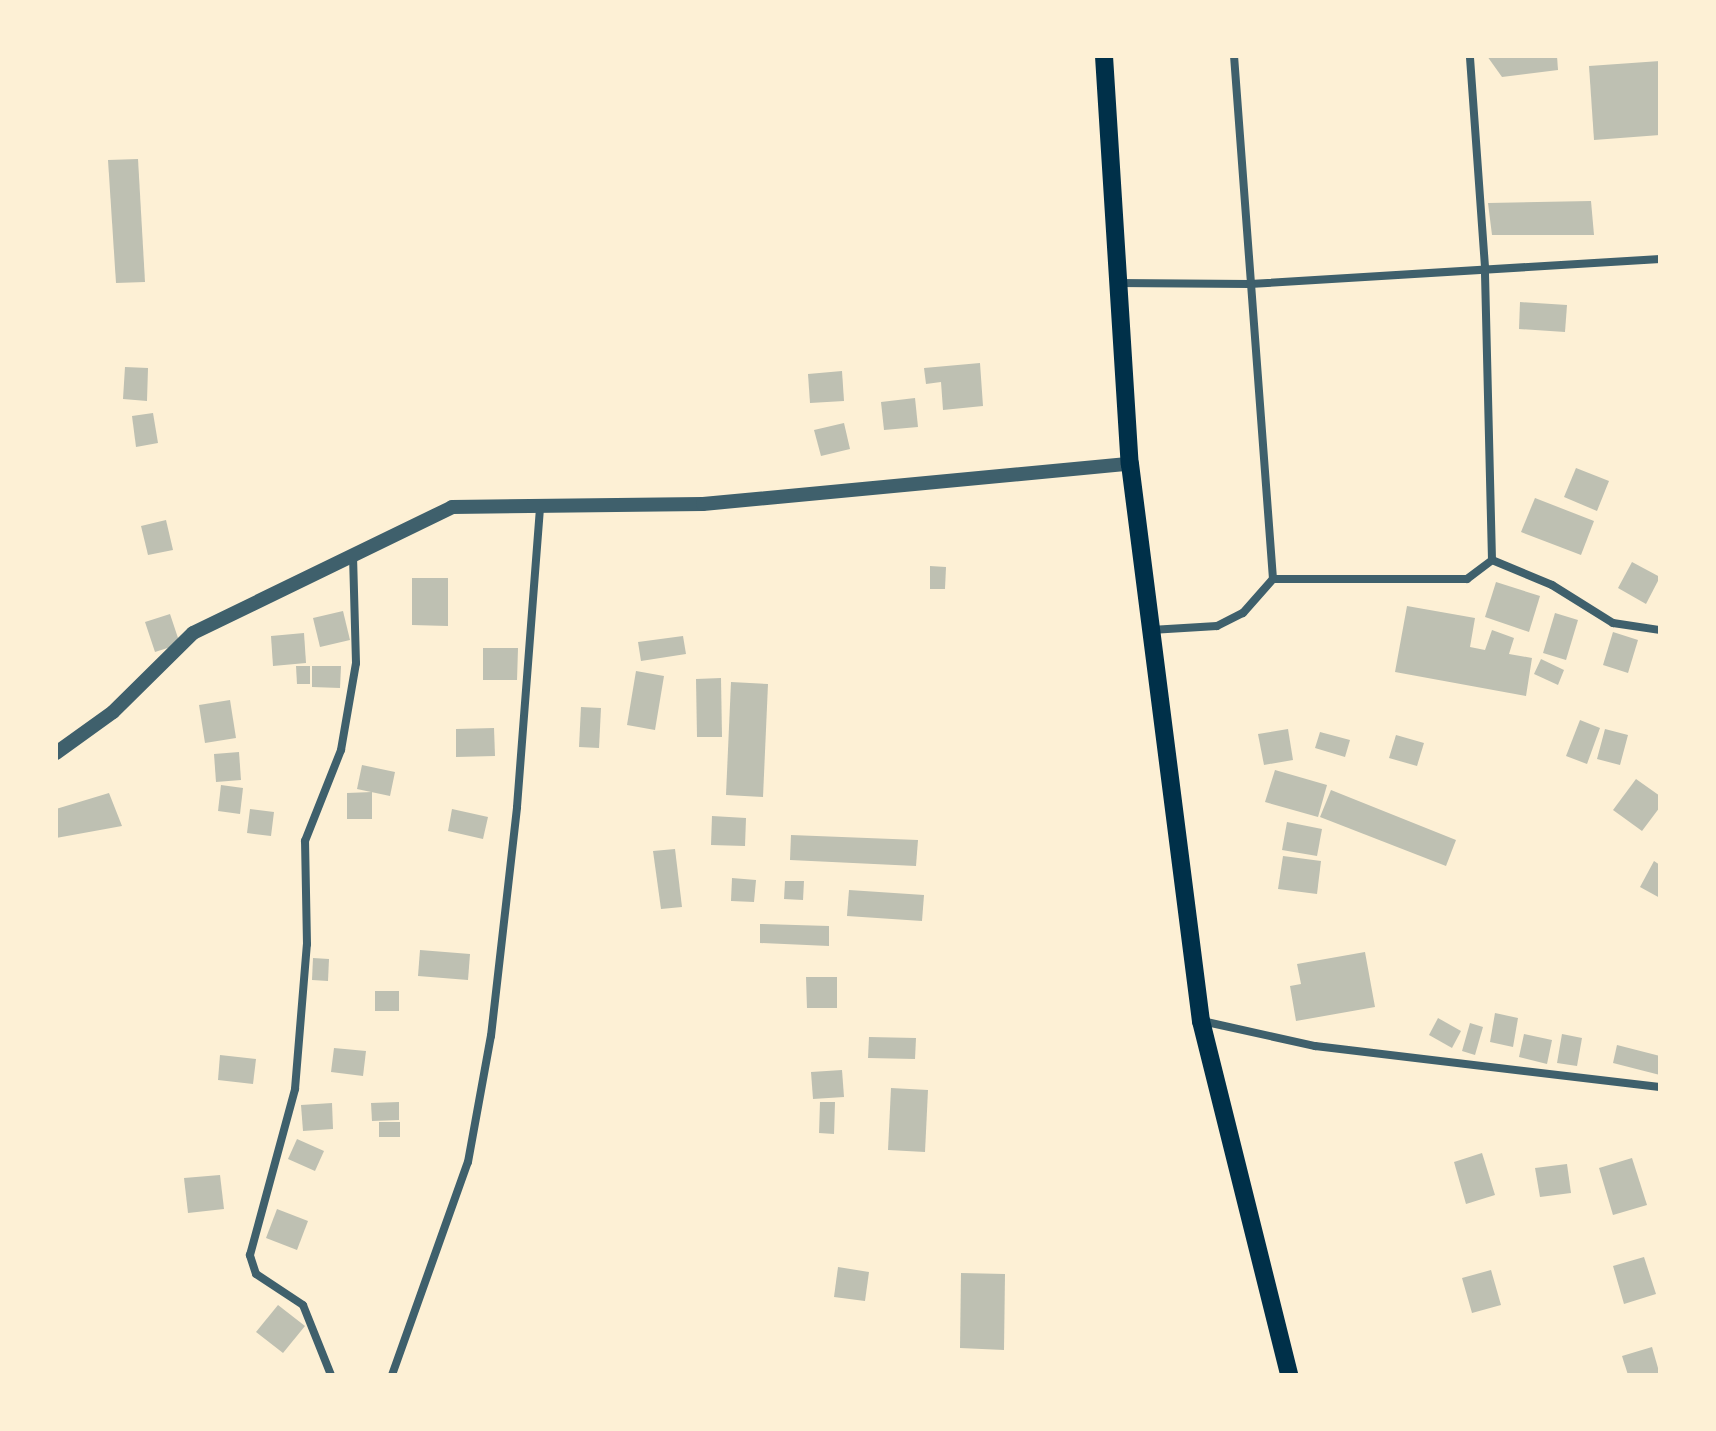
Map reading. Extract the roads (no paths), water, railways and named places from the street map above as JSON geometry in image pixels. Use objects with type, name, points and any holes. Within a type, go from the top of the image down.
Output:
[{"type":"highway","points":[[1104,56],[1116,283],[1130,464],[1201,1021],[1289,1375]]},
{"type":"street","points":[[1151,630],[1217,626],[1243,613],[1273,579],[1234,56]]},
{"type":"street","points":[[1470,56],[1485,267],[1492,560]]},
{"type":"street","points":[[1116,283],[1250,284],[1485,267],[1660,259]]},
{"type":"street","points":[[56,753],[113,712],[193,633],[452,507],[703,504],[1130,464]]},
{"type":"street","points":[[392,1375],[468,1162],[491,1036],[517,807],[540,506]]},
{"type":"street","points":[[331,1375],[303,1305],[256,1274],[250,1255],[295,1089],[307,944],[305,841],[344,736],[356,663],[353,555]]},
{"type":"street","points":[[1273,579],[1467,579],[1492,560]]},
{"type":"street","points":[[1492,560],[1552,585],[1613,623],[1660,630]]},
{"type":"street","points":[[1201,1021],[1315,1046],[1660,1087]]}]
